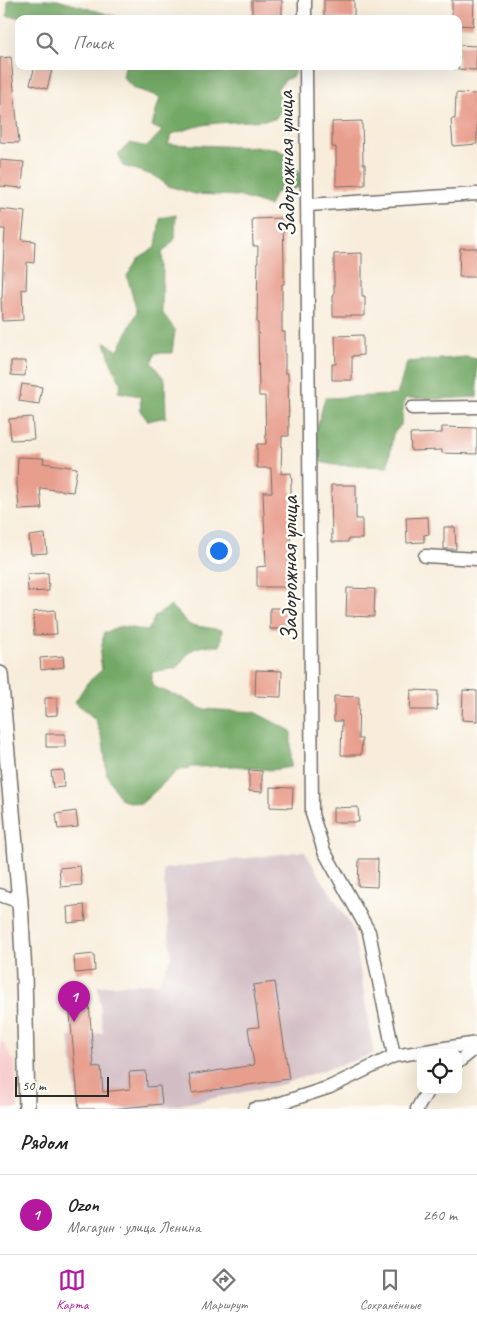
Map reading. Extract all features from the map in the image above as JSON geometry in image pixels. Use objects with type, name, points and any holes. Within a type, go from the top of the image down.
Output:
[{"type":"main road","points":[[0,674],[20,902],[24,974],[27,1109]]},
{"type":"street","points":[[305,0],[305,15]]},
{"type":"street","name":"Задорожная улица","points":[[306,70],[312,814],[324,851],[369,932],[394,1056]]},
{"type":"street","points":[[308,205],[477,194]]},
{"type":"street","points":[[412,408],[477,407]]},
{"type":"street","points":[[425,556],[477,559]]},
{"type":"street","points":[[0,895],[20,902]]},
{"type":"street","points":[[254,1109],[266,1108],[330,1088],[394,1056],[477,1044]]},
{"type":"street","points":[[462,1059],[477,1047]]},
{"type":"street","points":[[417,1109],[426,1094]]},
{"type":"shaded area","points":[[304,851],[353,929],[374,1054],[284,1084],[179,1105],[140,1109],[78,1109],[69,1037],[103,1033],[98,986],[159,983],[171,957],[163,869]]},
{"type":"shaded area","points":[[0,1041],[2,1041],[15,1063],[18,1109],[0,1109]]},
{"type":"green space","points":[[8,0],[57,0],[111,15],[15,15],[15,17],[7,16]]},
{"type":"green space","points":[[124,70],[217,70],[218,72],[295,70],[293,76],[285,80],[277,89],[284,107],[275,119],[199,126],[172,134],[168,144],[272,148],[290,155],[299,172],[301,187],[275,193],[269,206],[238,196],[195,194],[168,186],[155,176],[123,166],[118,154],[130,143],[147,147],[162,131],[152,126],[160,97],[133,88],[123,77]]},
{"type":"green space","points":[[176,215],[175,239],[162,253],[162,312],[175,330],[172,353],[155,353],[152,363],[165,380],[166,417],[148,421],[141,412],[140,396],[118,392],[121,384],[111,363],[105,342],[118,351],[137,312],[127,276],[138,258],[156,247],[160,218]]},
{"type":"green space","points":[[466,357],[477,359],[477,397],[405,398],[401,425],[393,434],[388,467],[335,465],[320,462],[316,432],[325,398],[397,395],[407,362]]},
{"type":"green space","points":[[171,606],[190,625],[222,630],[220,646],[199,647],[191,651],[177,668],[152,672],[152,686],[182,698],[202,709],[254,712],[291,731],[291,767],[271,770],[236,766],[192,767],[177,771],[141,804],[121,800],[107,775],[103,741],[95,719],[75,702],[87,683],[102,670],[100,656],[104,633],[121,626],[148,631],[155,616]]},
{"type":"building","points":[[252,0],[282,0],[282,15],[252,15]]},
{"type":"building","points":[[324,0],[354,0],[354,15],[324,15]]},
{"type":"building","points":[[452,0],[474,0],[473,26],[462,25],[462,15],[452,15]]},
{"type":"building","points":[[462,45],[477,46],[476,70],[462,69]]},
{"type":"building","points":[[11,57],[19,143],[0,142],[0,58]]},
{"type":"building","points":[[34,70],[52,70],[47,89],[30,84]]},
{"type":"building","points":[[456,93],[477,94],[477,144],[453,146],[451,119],[455,119]]},
{"type":"building","points":[[362,121],[365,185],[336,186],[336,147],[332,147],[332,122]]},
{"type":"building","points":[[0,160],[24,162],[22,188],[0,186]]},
{"type":"building","points":[[0,209],[25,212],[22,240],[35,241],[34,263],[27,262],[26,290],[22,289],[23,320],[2,321],[1,298],[5,229],[0,229]]},
{"type":"building","points":[[283,218],[284,284],[282,284],[282,332],[285,332],[285,373],[288,373],[289,436],[282,436],[281,474],[291,473],[292,483],[291,514],[289,514],[291,553],[288,554],[289,587],[257,587],[257,567],[266,566],[263,492],[272,492],[271,468],[257,468],[257,444],[266,444],[265,396],[259,396],[257,323],[258,246],[253,246],[252,219]]},
{"type":"building","points":[[460,248],[477,248],[477,277],[459,277]]},
{"type":"building","points":[[362,253],[362,296],[365,296],[365,316],[333,316],[334,254]]},
{"type":"building","points":[[363,335],[363,355],[352,356],[352,380],[332,380],[332,364],[336,364],[335,336]]},
{"type":"building","points":[[11,361],[26,361],[25,376],[11,375]]},
{"type":"building","points":[[22,384],[42,387],[39,404],[19,401]]},
{"type":"building","points":[[32,417],[34,439],[11,440],[9,419]]},
{"type":"building","points":[[442,427],[477,428],[477,454],[442,453],[442,450],[411,451],[410,434],[442,433]]},
{"type":"building","points":[[18,457],[44,458],[43,463],[77,468],[73,492],[40,488],[42,509],[19,510],[17,484]]},
{"type":"building","points":[[331,485],[356,485],[356,519],[362,519],[362,539],[348,539],[348,542],[332,542]]},
{"type":"building","points":[[428,517],[429,534],[424,535],[424,542],[407,543],[406,518]]},
{"type":"building","points":[[444,527],[455,527],[456,549],[444,549]]},
{"type":"building","points":[[45,534],[47,553],[31,554],[29,536]]},
{"type":"building","points":[[48,573],[49,591],[28,592],[27,574]]},
{"type":"building","points":[[347,588],[375,589],[374,617],[346,616]]},
{"type":"building","points":[[270,608],[291,608],[291,629],[270,629]]},
{"type":"building","points":[[55,610],[57,634],[34,635],[33,612]]},
{"type":"building","points":[[63,656],[64,667],[41,670],[40,658]]},
{"type":"building","points":[[256,670],[282,671],[281,697],[255,696]]},
{"type":"building","points":[[411,690],[438,691],[437,710],[410,710]]},
{"type":"building","points":[[463,690],[477,691],[477,721],[462,720]]},
{"type":"building","points":[[334,696],[359,697],[358,739],[362,739],[361,755],[341,755],[342,721],[334,721]]},
{"type":"building","points":[[45,698],[57,698],[57,715],[45,716]]},
{"type":"building","points":[[46,734],[65,734],[65,747],[46,747]]},
{"type":"building","points":[[63,770],[64,787],[53,788],[51,771]]},
{"type":"building","points":[[249,770],[262,771],[262,792],[249,791]]},
{"type":"building","points":[[270,787],[293,788],[292,808],[270,807]]},
{"type":"building","points":[[358,807],[359,822],[333,822],[333,808]]},
{"type":"building","points":[[76,811],[78,827],[58,829],[56,814]]},
{"type":"building","points":[[359,859],[378,859],[377,887],[358,886]]},
{"type":"building","points":[[80,866],[82,885],[61,887],[59,868]]},
{"type":"building","points":[[84,905],[86,921],[68,923],[67,907]]},
{"type":"building","points":[[94,954],[95,971],[75,973],[74,956]]},
{"type":"building","points":[[275,982],[289,1079],[192,1093],[189,1075],[254,1065],[248,1028],[259,1027],[253,985]]},
{"type":"building","points":[[89,1002],[94,1068],[101,1067],[103,1092],[130,1089],[129,1072],[146,1071],[147,1087],[160,1086],[162,1104],[111,1109],[79,1109],[69,1004]]},
{"type":"place","name":"Ozon","points":[[74,1022]]}]
